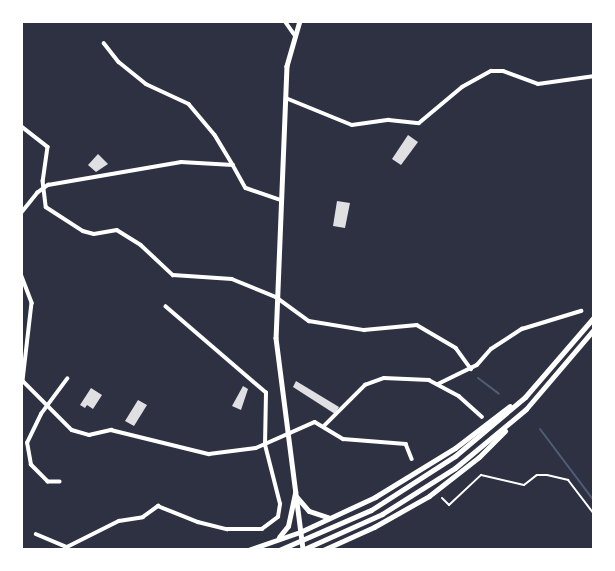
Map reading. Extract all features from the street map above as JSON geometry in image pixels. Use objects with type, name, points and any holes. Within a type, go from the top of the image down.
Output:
[{"type":"highway","points":[[279,550],[327,531],[389,500],[428,476],[492,428],[540,381],[594,317]]},
{"type":"highway","points":[[327,549],[374,527],[429,496],[479,457],[594,330]]},
{"type":"highway","points":[[248,550],[300,532],[374,497],[444,455],[540,381]]},
{"type":"highway","points":[[303,550],[376,517],[428,486],[470,456],[526,408]]},
{"type":"highway","points":[[273,541],[286,529],[295,492]]},
{"type":"street","points":[[285,21],[295,34]]},
{"type":"street","points":[[300,21],[288,58],[276,297],[279,370],[303,550]]},
{"type":"street","points":[[104,43],[119,62],[146,84],[189,104],[215,135],[246,188],[280,200]]},
{"type":"street","points":[[285,97],[352,125],[389,120],[419,123],[463,87],[491,71],[503,71],[538,84],[594,76]]},
{"type":"street","points":[[21,126],[48,147],[44,187],[47,209],[90,233],[114,229],[122,232],[141,245],[173,275],[232,279],[276,297],[309,321],[364,331],[416,325],[456,348],[471,369]]},
{"type":"street","points":[[21,213],[44,187],[170,163],[233,165]]},
{"type":"street","points":[[21,274],[32,303],[22,381],[48,404],[64,426],[85,435],[111,430],[209,454],[265,445],[311,422],[324,426],[343,439],[406,444],[412,459]]},
{"type":"street","points":[[36,534],[67,547],[120,521],[143,517],[157,506],[221,528],[266,528],[276,521],[280,509],[265,445],[266,393],[166,307]]},
{"type":"street","points":[[438,384],[471,369],[491,349],[522,329],[581,311]]},
{"type":"street","points":[[324,426],[374,379],[417,378],[438,384],[482,417]]},
{"type":"street","points":[[60,482],[53,484],[43,477],[30,464],[28,452],[30,434],[67,379]]},
{"type":"street","points":[[295,492],[309,511],[332,518]]},
{"type":"path","points":[[442,498],[449,505],[481,475],[524,485],[537,475],[547,475],[568,480],[594,514]]},
{"type":"building","points":[[408,135],[418,142],[401,165],[392,159]]},
{"type":"building","points":[[98,154],[108,164],[96,172],[88,165]]},
{"type":"building","points":[[337,201],[350,203],[345,228],[333,226]]},
{"type":"building","points":[[296,381],[339,407],[335,414],[293,387]]},
{"type":"building","points":[[243,386],[248,389],[241,410],[232,406]]},
{"type":"building","points":[[91,388],[102,395],[93,409],[80,405]]},
{"type":"building","points":[[138,400],[147,405],[134,426],[125,421]]},
{"type":"waterway","points":[[478,378],[499,394]]},
{"type":"waterway","points":[[540,429],[594,501]]}]
